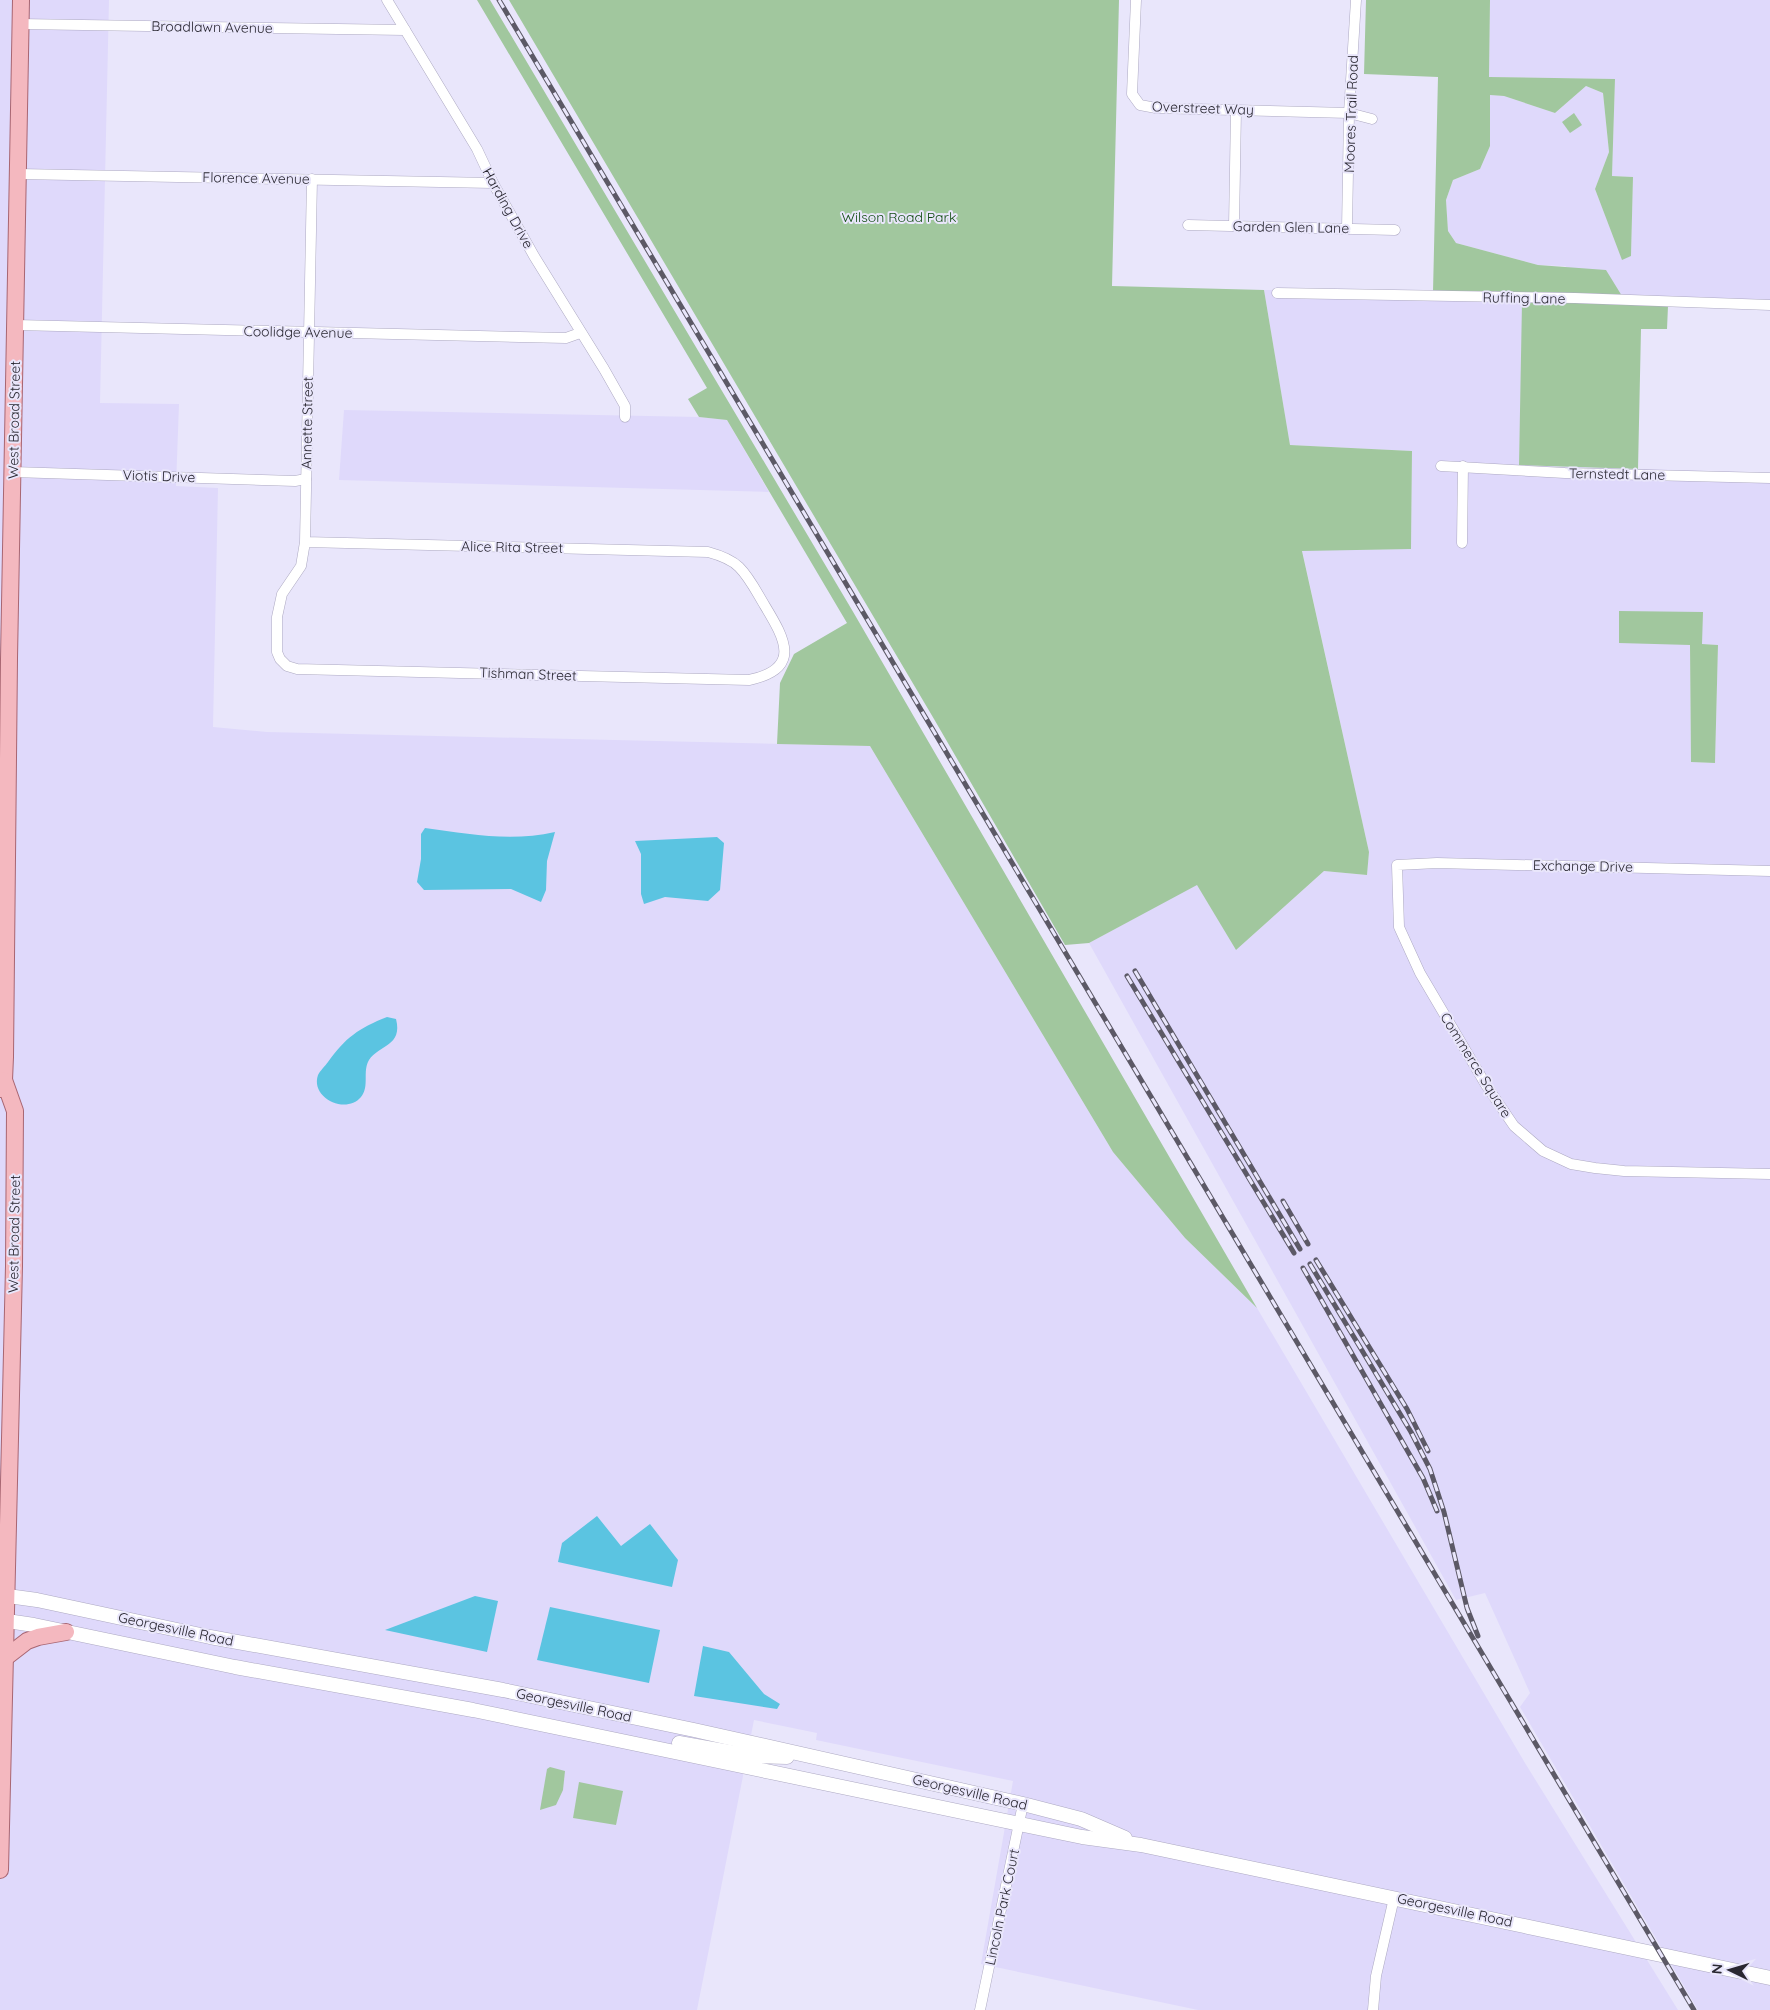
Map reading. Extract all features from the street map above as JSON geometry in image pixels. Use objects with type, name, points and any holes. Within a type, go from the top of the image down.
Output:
[{"type":"main road","name":"West Broad Street","points":[[0,1870],[5,1658],[3,1595],[15,1111],[2,1085],[21,0]]},
{"type":"main road","name":"Georgesville Road","points":[[3,1595],[210,1637],[504,1690],[815,1757],[1081,1819],[1141,1845]]},
{"type":"main road","name":"Georgesville Road","points":[[3,1620],[235,1667],[473,1710],[1082,1837],[1141,1845],[1770,1978]]},
{"type":"main road","points":[[5,1658],[26,1641],[66,1632]]},
{"type":"main road","points":[[652,1747],[668,1742],[752,1756],[815,1757]]},
{"type":"street","name":"Harding Drive","points":[[387,0],[477,149],[493,183],[580,333],[604,369],[625,406],[625,416]]},
{"type":"street","name":"Overstreet Way","points":[[1136,0],[1132,94],[1140,105],[1156,108],[1349,113],[1372,119]]},
{"type":"street","name":"Moores Trail Road","points":[[1347,228],[1349,113],[1356,0]]},
{"type":"street","name":"Broadlawn Avenue","points":[[20,24],[405,30]]},
{"type":"street","points":[[1234,226],[1236,110]]},
{"type":"street","name":"Florence Avenue","points":[[19,174],[493,183]]},
{"type":"street","name":"Annette Street","points":[[280,659],[276,646],[279,601],[301,566],[305,542],[312,179]]},
{"type":"street","name":"Garden Glen Lane","points":[[1188,225],[1395,230]]},
{"type":"street","name":"Ruffing Lane","points":[[1277,293],[1575,298],[1770,305]]},
{"type":"street","name":"Coolidge Avenue","points":[[16,326],[566,338],[580,333]]},
{"type":"street","name":"Ternstedt Lane","points":[[1441,466],[1770,478]]},
{"type":"street","points":[[1462,542],[1463,466]]},
{"type":"street","name":"Viotis Drive","points":[[13,472],[295,481],[306,479]]},
{"type":"street","name":"Alice Rita Street","points":[[305,542],[708,552],[739,567],[751,582],[781,632],[785,643],[784,654],[777,669]]},
{"type":"street","name":"Tishman Street","points":[[280,659],[287,666],[297,669],[749,680],[764,677],[777,669]]},
{"type":"street","name":"Exchange Drive","points":[[1397,865],[1437,863],[1770,870]]},
{"type":"street","name":"Commerce Square","points":[[1397,865],[1399,927],[1420,973],[1489,1090],[1514,1126],[1543,1151],[1571,1164],[1624,1171],[1770,1174]]},
{"type":"street","name":"Lincoln Park Court","points":[[980,2010],[1023,1804]]},
{"type":"street","points":[[1373,2010],[1376,1976],[1394,1898]]},
{"type":"shaded area","points":[[0,0],[109,0],[100,403],[179,404],[176,486],[218,488],[213,727],[267,732],[870,746],[1113,1152],[1185,1238],[1257,1308],[1525,1763],[1678,2010],[1198,2010],[981,1964],[1013,1781],[816,1740],[817,1733],[754,1720],[697,2010],[0,2010]]},
{"type":"shaded area","points":[[1490,0],[1770,0],[1770,308],[1622,303],[1565,266],[1538,265],[1456,243],[1448,231],[1446,200],[1453,180],[1480,169],[1490,146],[1490,95],[1504,96],[1555,113],[1586,86],[1603,93],[1609,152],[1595,189],[1622,259],[1631,256],[1633,177],[1612,176],[1615,79],[1489,77]]},
{"type":"shaded area","points":[[1264,290],[1523,293],[1519,465],[1770,473],[1770,2010],[1698,2010],[1520,1707],[1530,1693],[1485,1593],[1456,1600],[1089,943],[1197,884],[1236,950],[1324,871],[1367,875],[1369,852],[1302,550],[1411,549],[1412,451],[1290,445]],"holes":[[[1690,645],[1718,645],[1715,763],[1691,762]]]},
{"type":"shaded area","points":[[344,410],[699,417],[727,420],[769,492],[339,480]]},
{"type":"green space","points":[[477,0],[490,0],[852,610],[1257,1308],[1185,1238],[1113,1152],[870,746],[777,744],[780,683],[794,654],[847,623],[727,420],[699,417],[688,399],[707,388]]},
{"type":"green space","name":"Wilson Road Park","points":[[509,0],[1119,0],[1112,286],[1264,290],[1290,445],[1412,451],[1411,549],[1302,551],[1369,852],[1367,875],[1324,871],[1236,950],[1197,885],[1089,943],[1065,945],[934,719]]},
{"type":"green space","points":[[1366,0],[1490,0],[1489,77],[1615,79],[1612,176],[1633,177],[1631,256],[1622,260],[1595,189],[1609,152],[1603,93],[1586,86],[1555,113],[1504,96],[1490,95],[1490,146],[1480,169],[1453,180],[1446,200],[1448,231],[1456,243],[1538,265],[1606,270],[1622,296],[1433,292],[1438,77],[1364,74]]},
{"type":"green space","points":[[1574,113],[1582,125],[1570,133],[1562,122]]},
{"type":"green space","points":[[1536,300],[1668,306],[1667,329],[1641,329],[1638,469],[1519,465],[1522,302]]},
{"type":"green space","points":[[1619,611],[1703,612],[1702,644],[1718,645],[1715,763],[1691,762],[1690,645],[1619,643]]},
{"type":"green space","points":[[550,1767],[565,1771],[563,1790],[556,1805],[540,1810],[547,1769]]},
{"type":"green space","points":[[579,1782],[623,1791],[616,1825],[573,1818]]},
{"type":"water","points":[[425,828],[474,835],[506,837],[555,832],[547,861],[546,890],[541,902],[511,889],[424,890],[417,882],[421,859],[421,834]]},
{"type":"water","points":[[717,837],[724,843],[720,890],[708,901],[665,897],[644,904],[641,894],[641,854],[635,841]]},
{"type":"water","points":[[387,1017],[396,1019],[396,1035],[389,1044],[369,1060],[366,1069],[364,1093],[361,1097],[355,1102],[339,1104],[324,1097],[319,1091],[318,1075],[334,1054],[353,1035],[368,1025]]},
{"type":"water","points":[[597,1516],[621,1546],[650,1524],[678,1560],[672,1587],[558,1562],[562,1543]]},
{"type":"water","points":[[475,1596],[498,1601],[487,1652],[385,1630]]},
{"type":"water","points":[[550,1607],[660,1630],[649,1683],[537,1660]]},
{"type":"water","points":[[703,1646],[729,1652],[764,1694],[780,1704],[777,1709],[694,1696]]},
{"type":"railway","points":[[499,0],[1694,2010]]},
{"type":"railway","points":[[1135,971],[1300,1249]]},
{"type":"railway","points":[[1127,976],[1294,1253]]},
{"type":"railway","points":[[1283,1201],[1308,1244]]},
{"type":"railway","points":[[1316,1260],[1407,1409],[1428,1451]]},
{"type":"railway","points":[[1310,1264],[1411,1432],[1430,1469],[1444,1512],[1467,1608],[1478,1636]]},
{"type":"railway","points":[[1303,1268],[1423,1478],[1437,1511]]}]
